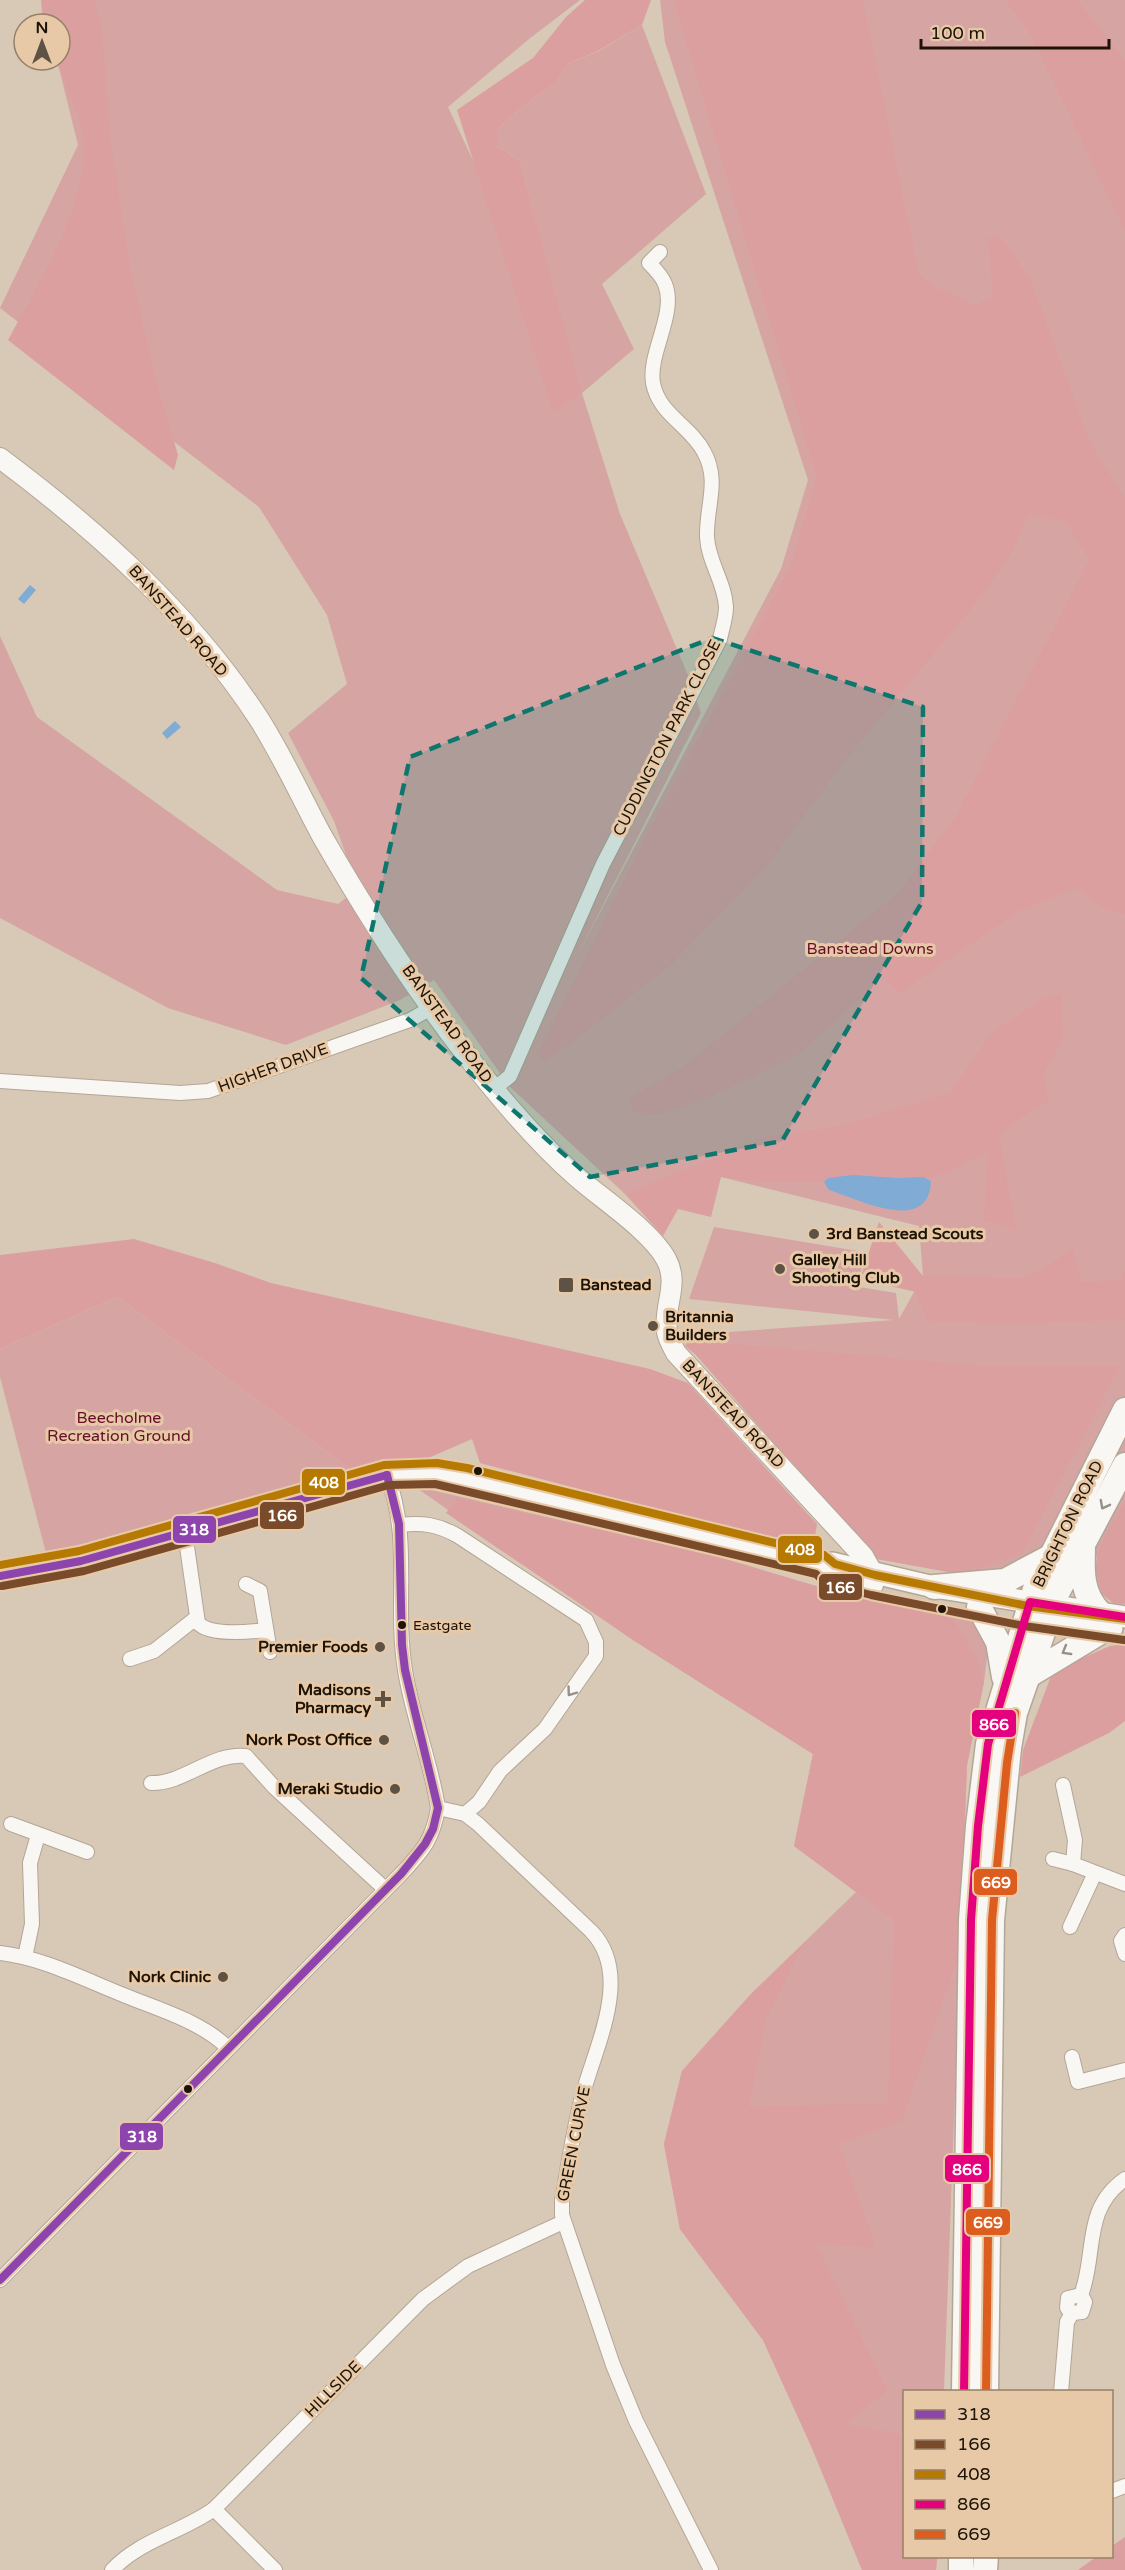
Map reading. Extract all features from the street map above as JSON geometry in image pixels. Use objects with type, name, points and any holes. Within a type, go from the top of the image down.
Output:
[{"type":"highway","name":"BRIGHTON ROAD","points":[[964,2390],[971,1920],[978,1826],[997,1762],[1015,1713],[1015,1681],[1039,1611],[1050,1557],[1125,1410]]},
{"type":"highway","name":"BRIGHTON ROAD","points":[[1039,1611],[1056,1595],[1125,1465]]},
{"type":"highway","points":[[979,1607],[1015,1681],[1114,1622],[1091,1604],[1085,1589],[1082,1569],[1084,1544]]},
{"type":"highway","points":[[934,1587],[1005,1581],[1030,1570],[1050,1557]]},
{"type":"highway","name":"BRIGHTON ROAD","points":[[986,2390],[992,1920],[997,1762]]},
{"type":"main road","points":[[0,1576],[81,1561],[387,1475],[436,1473],[465,1478],[822,1565],[829,1573],[934,1587],[1039,1611]]},
{"type":"main road","points":[[873,1578],[979,1607],[1039,1611],[1114,1622]]},
{"type":"street","name":"CUDDINGTON PARK CLOSE","points":[[494,1089],[510,1076],[603,864],[720,639],[726,609],[723,588],[708,547],[707,536],[714,481],[709,461],[698,441],[662,407],[653,384],[652,370],[668,295],[661,276],[648,263],[660,252]]},
{"type":"street","name":"BANSTEAD ROAD","points":[[0,458],[104,541],[164,601],[224,672],[258,718],[322,836],[359,898],[431,1008],[513,1112],[576,1176],[661,1250],[669,1266],[673,1287],[667,1333],[676,1353],[709,1386],[855,1547],[873,1578]]},
{"type":"street","name":"HIGHER DRIVE","points":[[0,1081],[180,1094],[208,1091],[410,1020],[431,1008]]},
{"type":"street","points":[[0,2280],[386,1889],[423,1850],[430,1839],[435,1828],[438,1808],[405,1669],[401,1604],[403,1550],[401,1525],[387,1475]]},
{"type":"street","points":[[401,1525],[418,1522],[447,1529],[586,1620],[596,1642],[596,1656],[545,1729],[500,1771],[479,1802],[465,1814],[438,1808]]},
{"type":"street","points":[[184,1533],[195,1593],[196,1618],[203,1628],[249,1632],[266,1630]]},
{"type":"street","points":[[246,1584],[260,1591],[270,1652]]},
{"type":"street","points":[[130,1659],[154,1651],[196,1618]]},
{"type":"street","points":[[151,1783],[164,1783],[229,1757],[246,1756],[274,1787],[386,1889]]},
{"type":"street","points":[[1063,1785],[1075,1840],[1073,1864]]},
{"type":"street","name":"GREEN CURVE","points":[[465,1814],[591,1931],[600,1940],[606,1953],[610,1994],[581,2100],[562,2200],[563,2222],[613,2365],[632,2412],[711,2570]]},
{"type":"street","points":[[11,1824],[87,1852]]},
{"type":"street","points":[[25,1957],[32,1924],[30,1863],[38,1835]]},
{"type":"street","points":[[1053,1859],[1073,1864],[1125,1884]]},
{"type":"street","points":[[1070,1927],[1095,1873]]},
{"type":"street","points":[[1125,1935],[1121,1941],[1125,1954]]},
{"type":"street","points":[[0,1953],[25,1957],[176,2016],[218,2037],[228,2048]]},
{"type":"street","points":[[1072,2057],[1078,2082],[1125,2070]]},
{"type":"street","points":[[1061,2390],[1067,2322],[1072,2313],[1067,2308],[1068,2298],[1081,2295],[1086,2281],[1089,2252],[1100,2208],[1106,2196],[1125,2180]]},
{"type":"street","name":"HILLSIDE","points":[[112,2570],[139,2548],[195,2523],[214,2509],[423,2300],[468,2266],[563,2222]]},
{"type":"street","points":[[214,2509],[275,2570]]},
{"type":"highlighted area","points":[[712,638],[923,707],[922,902],[782,1141],[590,1177],[361,978],[410,757]]},
{"type":"green space","points":[[41,0],[95,0],[102,32],[110,134],[131,274],[159,391],[178,455],[174,470],[8,340],[46,270],[70,217],[83,166],[83,134],[61,72],[72,72],[72,12],[42,12]]},
{"type":"green space","name":"Banstead Downs","points":[[42,0],[580,0],[529,39],[448,107],[580,389],[520,161],[497,146],[497,129],[537,95],[555,84],[569,63],[599,51],[642,25],[706,194],[602,284],[634,349],[582,393],[620,514],[690,680],[701,713],[575,960],[781,569],[808,480],[665,42],[660,0],[1125,0],[1125,1604],[1108,1599],[1103,1594],[1098,1581],[1097,1557],[1029,1558],[1019,1569],[964,1574],[877,1559],[696,1355],[701,1334],[894,1320],[689,1299],[714,1227],[864,1252],[859,1287],[896,1293],[899,1319],[923,1276],[919,1226],[721,1177],[625,1194],[509,1086],[434,980],[400,1000],[286,1045],[168,1008],[0,918],[0,636],[37,717],[277,890],[338,904],[358,889],[334,821],[288,733],[347,684],[327,615],[259,507],[0,308],[78,145],[60,72],[72,72],[72,12],[51,12]]},
{"type":"green space","points":[[585,0],[651,0],[642,25],[598,51],[569,63],[555,84],[537,95],[497,129],[497,146],[520,161],[582,393],[553,412],[457,110],[533,58],[566,17]]},
{"type":"green space","name":"Banstead Downs","points":[[678,0],[863,0],[919,274],[936,287],[975,305],[993,297],[988,239],[999,234],[1031,281],[1091,444],[1125,497],[1125,915],[1106,909],[1076,888],[1018,912],[900,993],[882,978],[798,1055],[707,1098],[659,1114],[632,1112],[631,1097],[683,1067],[899,892],[956,816],[1089,560],[1066,522],[1029,514],[1009,557],[981,597],[848,757],[768,864],[671,965],[567,1046],[543,1061],[539,1052],[643,843],[789,569],[817,478],[674,2]]},
{"type":"green space","points":[[1005,0],[1077,0],[1125,60],[1125,231],[1029,32]]},
{"type":"green space","points":[[1061,994],[1063,1038],[1043,1075],[1049,1102],[1028,1113],[999,1135],[1016,1230],[984,1221],[988,1151],[949,1171],[927,1178],[853,1176],[828,1178],[824,1182],[762,1182],[721,1177],[711,1217],[678,1209],[663,1236],[625,1194],[764,1137],[840,1126],[950,1093],[991,1033],[1044,998]]},
{"type":"green space","points":[[879,1222],[923,1276],[1027,1278],[1073,1249],[1081,1282],[1120,1280],[1125,1269],[1125,1320],[1016,1324],[927,1321],[916,1292],[860,1279]]},
{"type":"green space","points":[[134,1239],[215,1263],[271,1283],[650,1369],[688,1383],[817,1524],[813,1549],[480,1463],[472,1439],[426,1459],[353,1471],[117,1297],[0,1349],[0,1255]]},
{"type":"green space","name":"Beecholme Recreation Ground","points":[[117,1297],[353,1471],[182,1519],[46,1553],[0,1377],[0,1349]]},
{"type":"green space","points":[[688,1340],[983,1366],[1120,1366],[1023,1552],[964,1575],[877,1559],[696,1355],[685,1346]]},
{"type":"green space","points":[[414,1486],[715,1556],[836,1592],[967,1619],[981,1628],[988,1649],[984,1682],[967,1765],[944,2390],[903,2390],[903,2558],[937,2558],[936,2570],[862,2570],[812,2448],[763,2340],[680,2229],[664,2144],[682,2071],[751,1994],[856,1892],[794,1846],[813,1754],[633,1640]]},
{"type":"green space","points":[[457,1498],[715,1556],[836,1592],[953,1618],[976,1657],[984,1682],[967,1765],[959,1955],[902,2121],[839,2144],[876,2248],[815,2243],[888,2391],[845,2424],[901,2434],[903,2558],[937,2558],[936,2570],[862,2570],[812,2448],[763,2340],[680,2229],[664,2144],[682,2071],[751,1994],[804,1943],[766,2019],[749,2107],[888,2103],[894,1920],[794,1846],[813,1754],[633,1640],[446,1513]]},
{"type":"green space","points":[[1125,1502],[1125,1604],[1113,1603],[1101,1593],[1096,1569],[1102,1543]]},
{"type":"green space","points":[[1125,1644],[1125,1721],[1109,1733],[1020,1777],[1023,1750],[1053,1671],[1110,1646]]},
{"type":"green space","points":[[1125,2537],[1125,2570],[1078,2570],[1095,2558],[1113,2558],[1113,2545]]},
{"type":"water","points":[[30,585],[36,590],[24,604],[18,599]]},
{"type":"water","points":[[175,721],[181,727],[167,739],[162,733]]},
{"type":"water","points":[[853,1175],[923,1177],[931,1181],[927,1198],[918,1207],[890,1210],[829,1190],[824,1182],[828,1178]]},
{"type":"transit line","name":"408","points":[[0,1565],[79,1551],[384,1465],[437,1463],[467,1468],[824,1555],[835,1564],[875,1575],[1028,1606],[1125,1619]]},
{"type":"transit line","name":"318","points":[[0,1576],[81,1561],[387,1475]]},
{"type":"transit line","name":"318","points":[[0,2280],[401,1874],[425,1844],[433,1829],[438,1808],[405,1670],[402,1645],[399,1524],[387,1475]]},
{"type":"transit line","name":"166","points":[[2,1586],[84,1571],[389,1485],[435,1484],[816,1574],[825,1583],[871,1595],[1024,1626],[1124,1640]]},
{"type":"transit line","name":"866","points":[[964,2390],[971,1920],[978,1826],[988,1744],[1030,1602],[1125,1617]]},
{"type":"transit line","name":"669","points":[[986,2390],[992,1920],[1007,1763],[1015,1713]]},
{"type":"place","name":"3rd Banstead Scouts","points":[[814,1234]]},
{"type":"place","name":"Galley Hill Shooting Club","points":[[780,1269]]},
{"type":"place","name":"Banstead","points":[[566,1285]]},
{"type":"place","name":"Britannia Builders","points":[[653,1326]]},
{"type":"place","name":"Eastgate","points":[[402,1625]]},
{"type":"place","name":"Premier Foods","points":[[380,1647]]},
{"type":"place","name":"Madisons Pharmacy","points":[[383,1699]]},
{"type":"place","name":"Nork Post Office","points":[[384,1740]]},
{"type":"place","name":"Meraki Studio","points":[[395,1789]]},
{"type":"place","name":"Nork Clinic","points":[[223,1977]]}]
